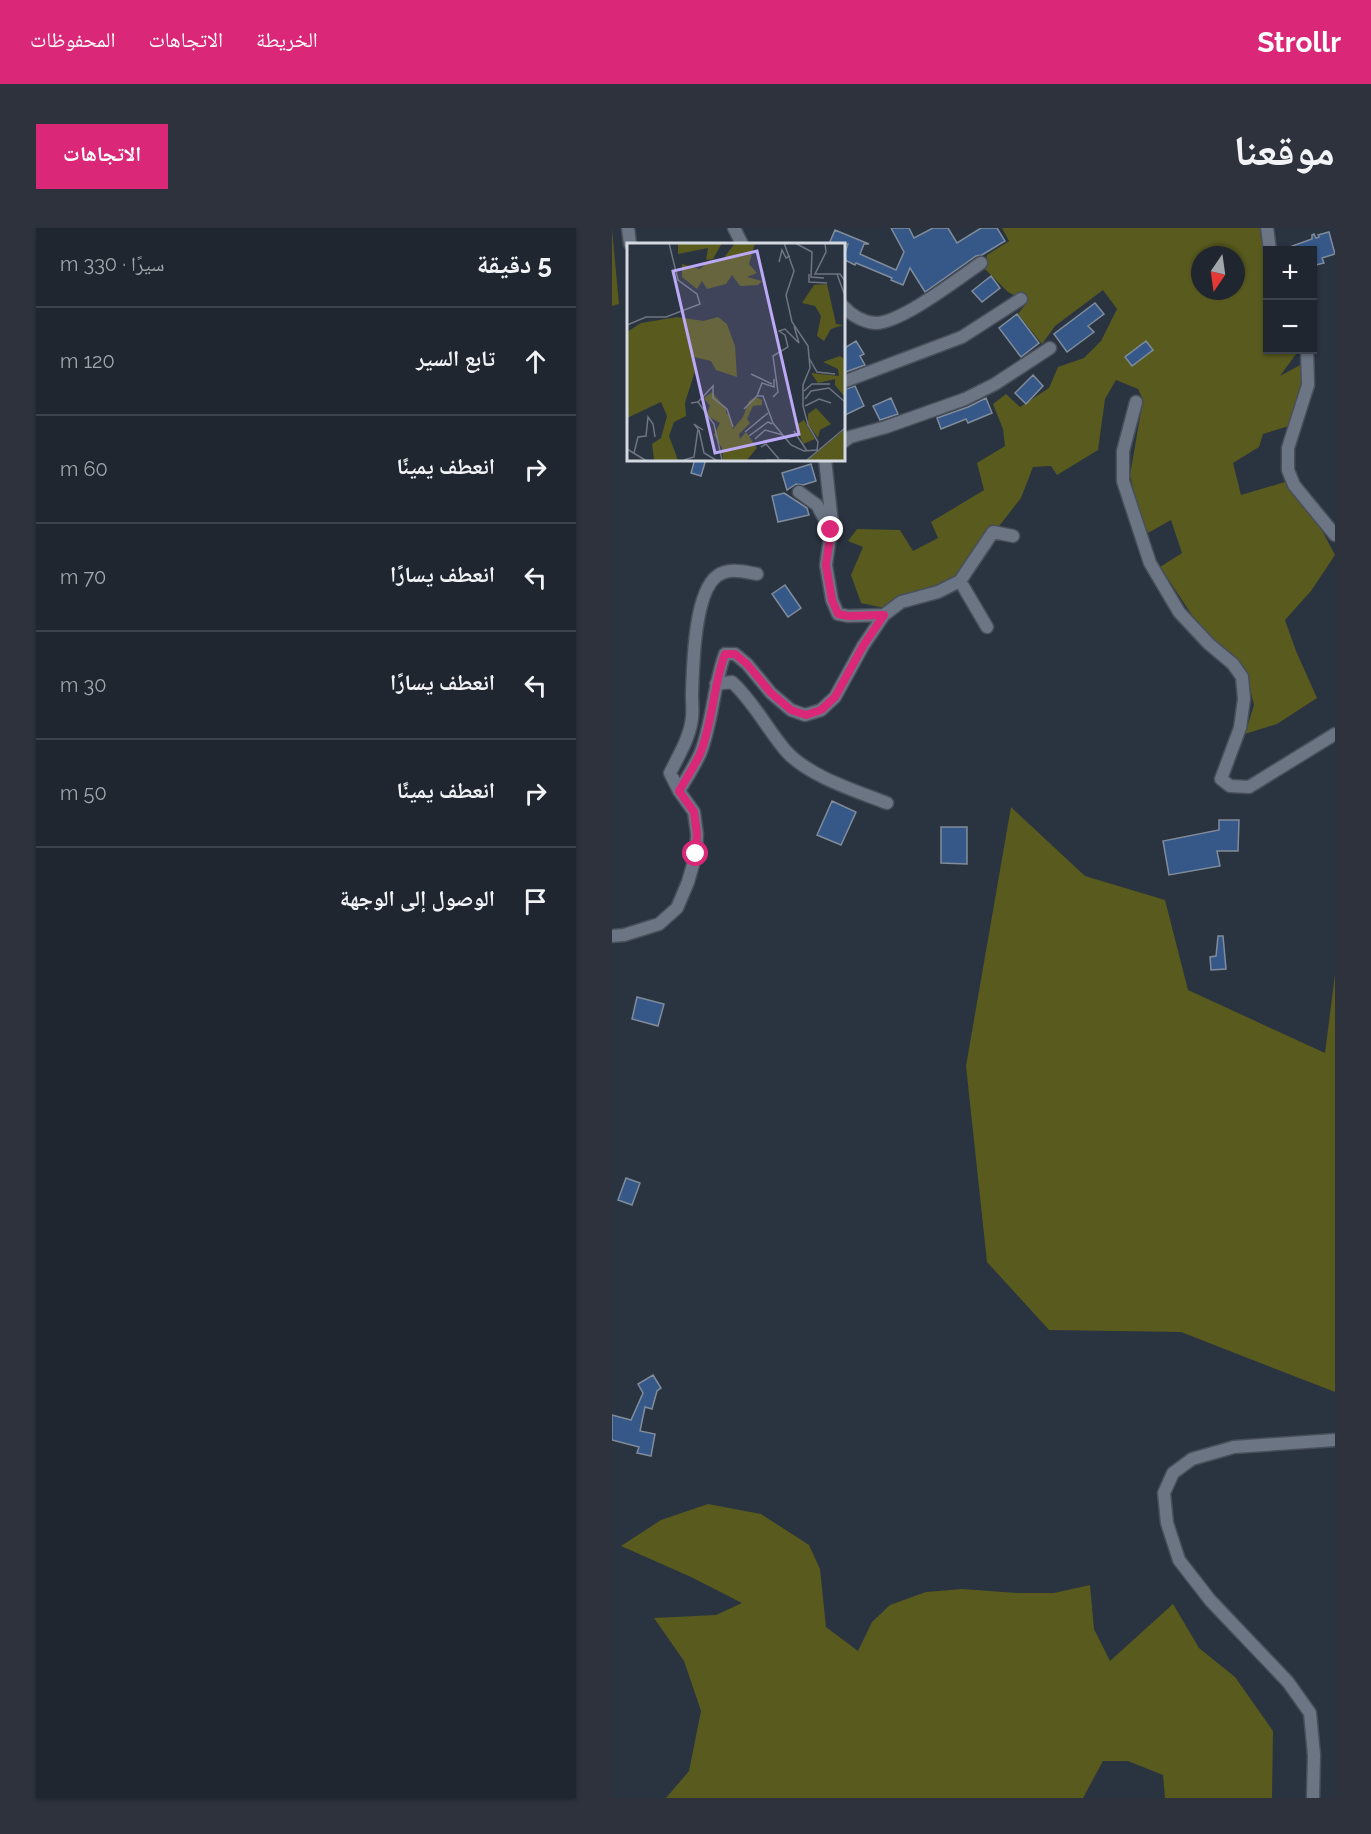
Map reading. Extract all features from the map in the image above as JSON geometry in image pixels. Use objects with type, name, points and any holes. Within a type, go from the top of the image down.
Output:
[{"type":"street","points":[[628,228],[630,243]]},
{"type":"street","points":[[734,228],[744,243]]},
{"type":"street","points":[[1267,228],[1269,246]]},
{"type":"street","points":[[844,307],[851,315],[876,323],[901,316],[981,263]]},
{"type":"street","points":[[844,382],[962,338],[1022,299]]},
{"type":"street","points":[[844,441],[850,436],[886,427],[965,399],[995,384],[1050,348]]},
{"type":"street","points":[[1307,354],[1308,385],[1288,448],[1288,470],[1294,485],[1335,535]]},
{"type":"street","points":[[1136,402],[1122,451],[1123,481],[1150,563],[1179,612],[1209,644],[1233,664],[1242,677],[1245,699],[1240,728],[1221,779],[1230,786],[1249,787],[1335,734]]},
{"type":"street","points":[[825,460],[832,523],[826,565],[832,600],[838,614],[884,615]]},
{"type":"street","points":[[798,492],[817,505],[831,530]]},
{"type":"street","points":[[679,791],[700,753],[725,654],[735,654],[747,664],[771,693],[791,710],[806,715],[821,710],[835,697],[863,646],[884,615],[902,602],[938,592],[960,581],[993,532],[1013,536]]},
{"type":"street","points":[[612,936],[624,935],[659,924],[677,908],[688,882],[696,854],[697,834],[694,812],[670,773],[688,736],[692,717],[699,610],[705,590],[718,575],[735,570],[758,574]]},
{"type":"street","points":[[960,581],[987,627]]},
{"type":"street","points":[[716,684],[732,682],[743,692],[786,752],[806,769],[887,803]]},
{"type":"street","points":[[1313,1798],[1314,1755],[1310,1713],[1288,1682],[1210,1600],[1179,1560],[1167,1523],[1164,1493],[1173,1473],[1192,1459],[1234,1447],[1335,1440]]},
{"type":"shaded area","points":[[1002,228],[1263,228],[1263,354],[1296,354],[1280,376],[1302,364],[1304,379],[1292,425],[1263,434],[1259,447],[1233,463],[1241,495],[1285,482],[1317,521],[1335,555],[1311,591],[1285,620],[1317,698],[1277,724],[1245,734],[1254,705],[1245,668],[1196,621],[1160,567],[1182,553],[1171,520],[1148,533],[1139,514],[1130,475],[1143,400],[1138,389],[1116,380],[1105,399],[1098,450],[1057,475],[1051,466],[1033,467],[1021,498],[989,539],[959,589],[893,610],[861,603],[851,575],[863,547],[848,541],[857,529],[900,530],[913,551],[938,538],[931,522],[984,490],[977,463],[1005,446],[1003,429],[993,404],[1006,394],[1020,407],[1049,388],[1058,367],[1084,358],[1101,341],[1117,309],[1103,290],[1055,326],[1042,344],[1018,314],[1027,302],[1008,292],[985,269],[987,255],[1009,241]]},
{"type":"shaded area","points":[[612,229],[619,304],[612,306]]},
{"type":"shaded area","points":[[1011,807],[1085,876],[1165,900],[1188,990],[1325,1053],[1335,974],[1335,1392],[1181,1332],[1049,1330],[987,1262],[966,1066]]},
{"type":"shaded area","points":[[708,1504],[761,1514],[809,1545],[820,1569],[826,1627],[858,1651],[872,1622],[890,1605],[926,1592],[962,1589],[1054,1593],[1090,1585],[1094,1629],[1110,1661],[1173,1604],[1199,1648],[1235,1677],[1273,1731],[1272,1798],[1165,1798],[1163,1775],[1128,1761],[1103,1761],[1083,1798],[666,1798],[689,1771],[701,1711],[684,1661],[654,1618],[716,1615],[742,1603],[621,1546],[661,1520]]},
{"type":"building","points":[[891,228],[909,228],[914,238],[933,228],[948,228],[957,243],[981,228],[997,228],[1005,241],[982,255],[976,256],[925,292],[910,268],[903,285],[891,280],[892,278],[844,260],[848,244],[829,243],[835,230],[869,244],[864,244],[860,254],[896,270],[904,252]]},
{"type":"building","points":[[1329,232],[1335,254],[1322,258],[1324,263],[1317,265],[1317,246],[1292,246],[1312,239],[1314,234],[1316,238],[1319,237],[1318,235]]},
{"type":"building","points":[[991,276],[1000,288],[982,302],[972,291]]},
{"type":"building","points":[[1095,303],[1104,314],[1088,326],[1094,332],[1067,352],[1054,334]]},
{"type":"building","points":[[1017,314],[1039,343],[1021,357],[999,328]]},
{"type":"building","points":[[856,341],[864,354],[860,356],[865,365],[844,373],[844,348]]},
{"type":"building","points":[[1146,341],[1153,350],[1132,366],[1125,357]]},
{"type":"building","points":[[1033,375],[1043,386],[1026,404],[1015,393]]},
{"type":"building","points":[[855,386],[864,406],[844,416],[844,390]]},
{"type":"building","points":[[891,398],[898,414],[880,420],[873,406]]},
{"type":"building","points":[[986,398],[992,413],[968,423],[966,419],[941,429],[937,418]]},
{"type":"building","points":[[695,460],[706,460],[701,476],[691,473]]},
{"type":"building","points":[[811,464],[816,481],[803,485],[796,484],[787,490],[782,473]]},
{"type":"building","points":[[784,493],[807,508],[809,515],[778,522],[772,496]]},
{"type":"building","points":[[785,585],[801,608],[788,617],[772,594]]},
{"type":"building","points":[[832,801],[856,812],[841,845],[817,835]]},
{"type":"building","points":[[1219,820],[1239,820],[1238,851],[1217,851],[1220,866],[1169,875],[1163,841],[1219,830]]},
{"type":"building","points":[[941,827],[967,827],[967,864],[941,863]]},
{"type":"building","points":[[1218,936],[1223,936],[1226,969],[1211,970],[1210,957],[1216,956]]},
{"type":"building","points":[[637,997],[664,1004],[658,1026],[632,1019]]},
{"type":"building","points":[[626,1178],[640,1183],[632,1205],[618,1200]]},
{"type":"building","points":[[653,1375],[661,1388],[657,1391],[652,1409],[645,1407],[640,1431],[655,1434],[651,1456],[637,1453],[639,1447],[612,1440],[612,1415],[631,1420],[643,1393],[638,1384]]},
{"type":"route","points":[[696,854],[697,834],[694,812],[679,791],[700,753],[725,654],[735,654],[747,664],[771,693],[791,710],[806,715],[821,710],[835,697],[863,646],[884,615],[838,614],[832,600],[826,565],[831,530]]}]
